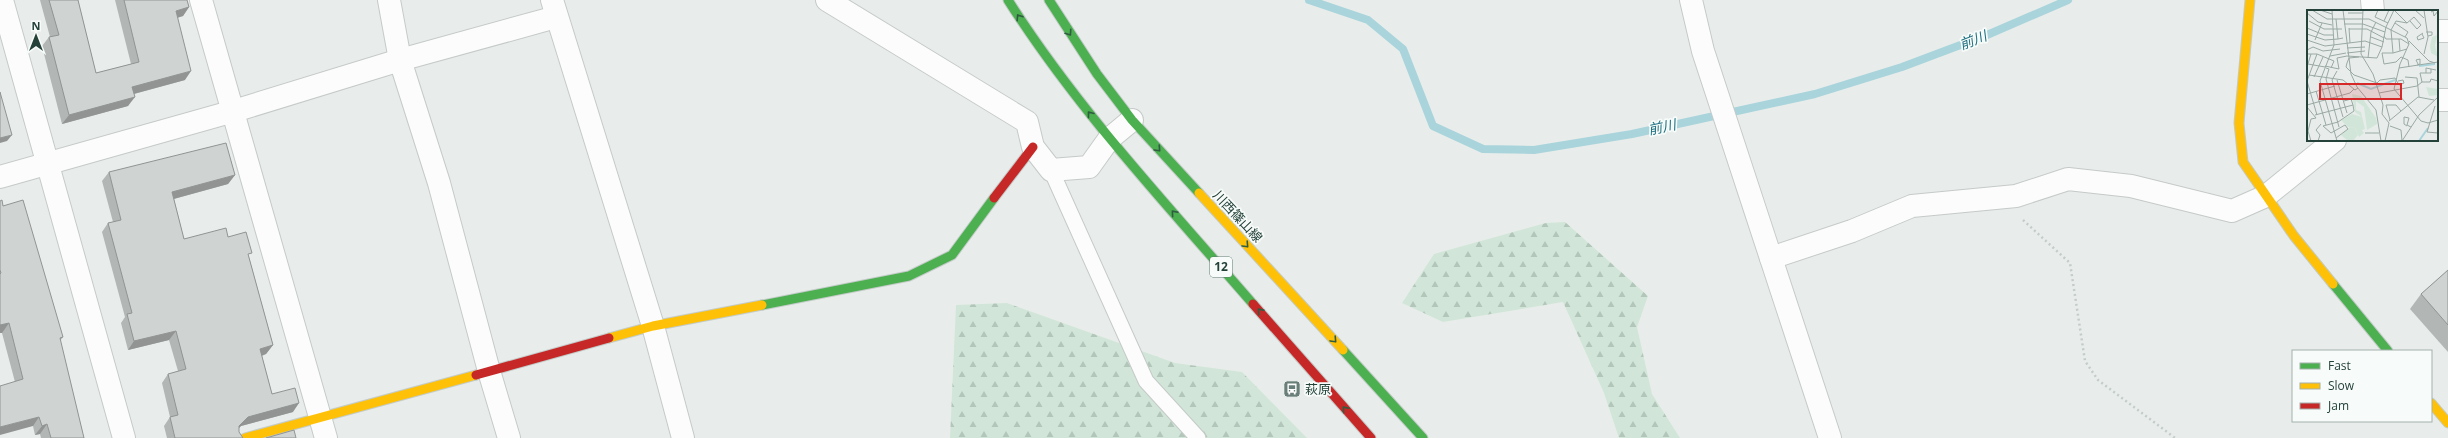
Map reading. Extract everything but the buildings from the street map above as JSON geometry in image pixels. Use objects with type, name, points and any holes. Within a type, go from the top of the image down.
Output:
[{"type":"street","points":[[2,0],[46,163],[124,438]]},
{"type":"street","points":[[201,0],[234,110],[326,438]]},
{"type":"street","points":[[389,0],[400,60],[439,182],[489,371],[509,438]]},
{"type":"street","points":[[827,0],[1027,122],[1033,147],[1051,170],[1089,167],[1109,139],[1132,120]]},
{"type":"street","name":"12","points":[[1008,0],[1038,47],[1109,139],[1371,438]]},
{"type":"street","name":"川西篠山線","points":[[1049,0],[1089,63],[1132,120],[1423,438]]},
{"type":"street","points":[[1691,0],[1703,51],[1830,438]]},
{"type":"street","points":[[2250,0],[2239,123],[2243,162],[2294,236],[2387,350]]},
{"type":"street","points":[[2372,0],[2373,10]]},
{"type":"street","points":[[0,177],[234,110],[400,60],[554,8],[653,326],[683,438]]},
{"type":"street","points":[[1771,258],[1852,231],[1912,206],[2016,196],[2068,178],[2131,186],[2232,211],[2266,196],[2334,141]]},
{"type":"street","points":[[245,438],[653,326],[910,276],[952,254],[1033,147]]},
{"type":"street","points":[[2432,404],[2448,423]]},
{"type":"lane","points":[[1051,170],[1146,381],[1198,438]]},
{"type":"path","points":[[1999,198],[2070,263],[2085,361],[2098,380],[2175,438]]},
{"type":"green space","points":[[1565,222],[1648,296],[1637,327],[1652,394],[1680,438],[1619,438],[1604,393],[1563,302],[1443,322],[1402,303],[1434,254],[1546,223]]},
{"type":"green space","points":[[1007,303],[1175,363],[1242,372],[1307,438],[950,438],[956,305]]},
{"type":"waterway","name":"前川","points":[[1309,0],[1368,20],[1403,49],[1433,126],[1483,149],[1534,150],[1632,134],[1815,94],[1902,67],[1987,35],[2068,0]]},
{"type":"traffic: fast","points":[[1008,0],[1035,41],[1094,119],[1253,304]]},
{"type":"traffic: fast","points":[[1049,0],[1097,74],[1132,120],[1199,193]]},
{"type":"traffic: fast","points":[[762,305],[909,276],[952,255],[994,198]]},
{"type":"traffic: fast","points":[[2333,284],[2387,350]]},
{"type":"traffic: fast","points":[[1343,350],[1423,438]]},
{"type":"traffic: slow","points":[[2250,0],[2239,123],[2243,162],[2294,236],[2333,284]]},
{"type":"traffic: slow","points":[[1199,193],[1343,350]]},
{"type":"traffic: slow","points":[[609,338],[653,326],[762,305]]},
{"type":"traffic: slow","points":[[245,438],[476,375]]},
{"type":"traffic: slow","points":[[2432,404],[2448,423]]},
{"type":"traffic: jam","points":[[994,198],[1033,147]]},
{"type":"traffic: jam","points":[[1253,304],[1371,438]]},
{"type":"traffic: jam","points":[[476,375],[609,338]]},
{"type":"place","name":"萩原","points":[[1292,389]]}]
